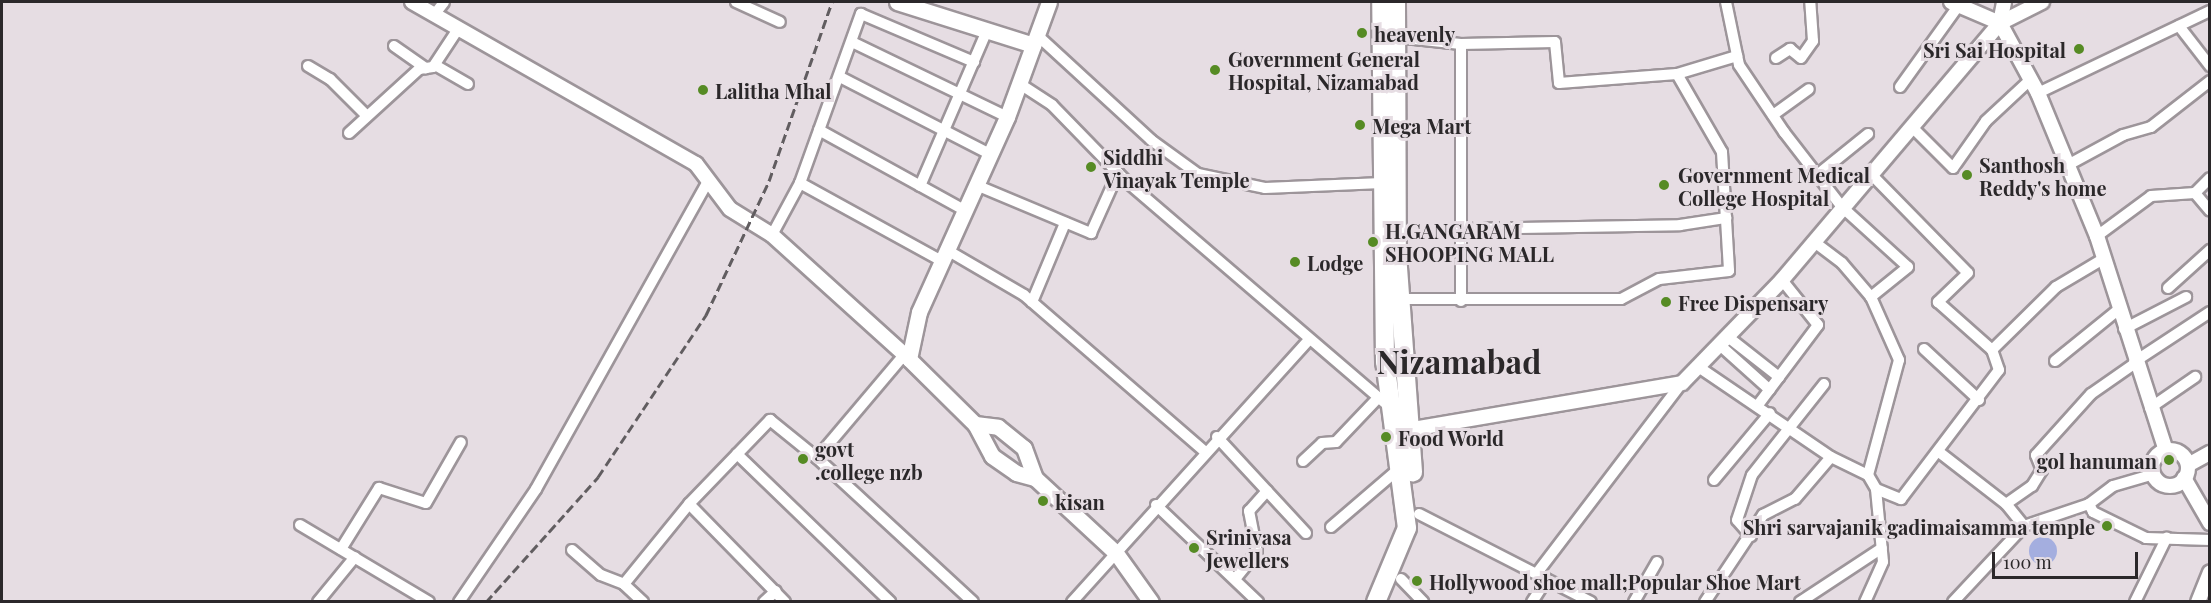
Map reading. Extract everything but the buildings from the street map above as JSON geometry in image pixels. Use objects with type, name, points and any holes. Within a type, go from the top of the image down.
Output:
[{"type":"highway","points":[[1381,2],[1383,404],[1402,426],[1419,514],[1417,542],[1389,602]]},
{"type":"highway","points":[[1376,602],[1405,543],[1408,510],[1401,467],[1396,2]]},
{"type":"main road","points":[[897,2],[986,33],[1035,40]]},
{"type":"main road","points":[[1035,478],[1016,473],[992,456],[975,424],[907,357],[919,312],[1007,117],[1049,2]]},
{"type":"main road","points":[[975,424],[998,427],[1024,448],[1035,478],[1116,553],[1151,602]]},
{"type":"street","points":[[412,2],[696,164],[730,209],[772,235],[907,357],[818,458]]},
{"type":"street","points":[[434,15],[444,2]]},
{"type":"street","points":[[736,2],[780,22]]},
{"type":"street","points":[[1726,2],[1737,56],[1773,115],[1816,176],[1842,207],[1908,267],[1871,297]]},
{"type":"street","points":[[1776,58],[1791,49],[1801,58],[1813,41],[1810,2]]},
{"type":"street","points":[[2000,23],[2004,2]]},
{"type":"street","points":[[1532,602],[1542,576],[1683,383],[1725,342],[1782,280],[1869,172],[1912,127],[2000,23],[2043,2]]},
{"type":"street","points":[[1900,87],[1959,4],[2000,23],[2038,93],[2066,166],[2097,236],[2134,363],[2166,451]]},
{"type":"street","points":[[2038,93],[2210,11]]},
{"type":"street","points":[[772,235],[800,183],[861,14],[974,62]]},
{"type":"street","points":[[2179,26],[2210,66]]},
{"type":"street","points":[[349,133],[430,66],[458,29]]},
{"type":"street","points":[[920,186],[986,33]]},
{"type":"street","points":[[1395,37],[1461,44],[1555,42],[1559,82],[1677,74],[1737,56]]},
{"type":"street","points":[[1035,40],[1151,140],[1198,174],[1265,188],[1382,183]]},
{"type":"street","points":[[852,42],[961,90],[1007,117]]},
{"type":"street","points":[[1461,44],[1461,302]]},
{"type":"street","points":[[394,46],[468,84]]},
{"type":"street","points":[[308,66],[367,116]]},
{"type":"street","points":[[1399,299],[1461,302],[1621,299],[1659,279],[1729,271],[1722,152],[1677,74]]},
{"type":"street","points":[[840,77],[990,154]]},
{"type":"street","points":[[1912,127],[1953,168],[1986,121],[2030,80]]},
{"type":"street","points":[[2066,166],[2123,135],[2151,127],[2210,81]]},
{"type":"street","points":[[1020,84],[1052,105],[1119,173],[1308,341],[1383,404],[1336,442],[1322,443],[1303,461]]},
{"type":"street","points":[[1773,115],[1809,89]]},
{"type":"street","points":[[819,130],[964,210]]},
{"type":"street","points":[[1816,176],[1868,134]]},
{"type":"street","points":[[1869,172],[1968,273],[1938,303],[1992,350],[2000,367],[1940,452],[1901,499],[1876,489]]},
{"type":"street","points":[[976,185],[1091,233],[1119,173]]},
{"type":"street","points":[[2097,236],[2151,196],[2195,193],[2210,178]]},
{"type":"street","points":[[459,602],[536,489],[708,181]]},
{"type":"street","points":[[800,183],[1032,302],[1204,451]]},
{"type":"street","points":[[2195,193],[2210,211]]},
{"type":"street","points":[[1461,229],[1680,225],[1726,218]]},
{"type":"street","points":[[1032,302],[1065,223]]},
{"type":"street","points":[[1813,241],[1842,263],[1871,297],[1899,360],[1868,475]]},
{"type":"street","points":[[2168,288],[2210,250]]},
{"type":"street","points":[[1992,350],[2056,287],[2103,259]]},
{"type":"street","points":[[1758,405],[1818,325],[1782,280]]},
{"type":"street","points":[[2124,329],[2186,297]]},
{"type":"street","points":[[2055,361],[2119,309]]},
{"type":"street","points":[[2006,504],[2032,486],[2043,470],[2036,455],[2057,428],[2091,394],[2210,312]]},
{"type":"street","points":[[1072,602],[1204,451],[1308,341]]},
{"type":"street","points":[[1725,342],[1779,377]]},
{"type":"street","points":[[1725,342],[1770,390]]},
{"type":"street","points":[[1924,349],[1978,399]]},
{"type":"street","points":[[1700,368],[1770,413],[1832,457],[1868,475],[1876,489],[1883,562],[1865,602]]},
{"type":"street","points":[[2150,408],[2195,377]]},
{"type":"street","points":[[1402,426],[1683,383]]},
{"type":"street","points":[[1751,536],[1737,519],[1752,475],[1793,429],[1824,384]]},
{"type":"street","points":[[1714,480],[1770,413]]},
{"type":"street","points":[[624,584],[689,504],[736,454],[773,420],[818,458],[973,602]]},
{"type":"street","points":[[1217,437],[1306,533]]},
{"type":"street","points":[[341,549],[380,488],[426,503],[460,442]]},
{"type":"street","points":[[2210,453],[2186,472],[2166,485],[2154,474],[2153,463],[2166,451],[2178,452],[2186,472],[2210,523]]},
{"type":"street","points":[[1940,452],[2006,504],[2024,526]]},
{"type":"street","points":[[736,454],[890,602]]},
{"type":"street","points":[[1705,602],[1763,515],[1795,499],[1832,457]]},
{"type":"street","points":[[1330,526],[1401,467]]},
{"type":"street","points":[[1953,602],[2024,526],[2089,504],[2113,486],[2154,474]]},
{"type":"street","points":[[1235,579],[1257,552],[1249,511],[1267,491]]},
{"type":"street","points":[[689,504],[785,602]]},
{"type":"street","points":[[2089,504],[2093,512],[2122,529],[2167,537],[2210,540]]},
{"type":"street","points":[[1156,505],[1258,602]]},
{"type":"street","points":[[1419,514],[1590,601]]},
{"type":"street","points":[[300,525],[429,602]]},
{"type":"street","points":[[2135,602],[2167,537]]},
{"type":"street","points":[[1800,602],[1882,548]]},
{"type":"street","points":[[572,550],[601,575],[624,584],[644,602]]},
{"type":"street","points":[[318,602],[355,557]]},
{"type":"street","points":[[1634,602],[1657,562]]},
{"type":"street","points":[[2198,602],[2210,572]]},
{"type":"street","points":[[1401,579],[1423,602]]},
{"type":"street","points":[[764,602],[776,591]]},
{"type":"water","points":[[2043,537],[2053,541],[2057,551],[2053,561],[2043,565],[2033,561],[2029,551],[2033,541]]},
{"type":"railway","points":[[486,602],[598,477],[706,315],[769,181],[832,2]]},
{"type":"place","name":"heavenly","points":[[1362,33]]},
{"type":"place","name":"Sri Sai Hospital","points":[[2079,49]]},
{"type":"place","name":"Government General Hospital, Nizamabad","points":[[1215,70]]},
{"type":"place","name":"Lalitha Mhal","points":[[703,90]]},
{"type":"place","name":"Mega Mart","points":[[1360,125]]},
{"type":"place","name":"Siddhi Vinayak Temple","points":[[1091,167]]},
{"type":"place","name":"Santhosh Reddy's home","points":[[1967,175]]},
{"type":"place","name":"Government Medical College Hospital","points":[[1664,185]]},
{"type":"place","name":"H.GANGARAM SHOOPING MALL","points":[[1373,242]]},
{"type":"place","name":"Lodge","points":[[1295,262]]},
{"type":"place","name":"Free Dispensary","points":[[1666,302]]},
{"type":"place","name":"Food World","points":[[1386,437]]},
{"type":"place","name":"govt .college nzb","points":[[803,459]]},
{"type":"place","name":"gol hanuman","points":[[2169,460]]},
{"type":"place","name":"kisan","points":[[1043,501]]},
{"type":"place","name":"Shri sarvajanik gadimaisamma temple","points":[[2107,526]]},
{"type":"place","name":"Srinivasa Jewellers","points":[[1194,548]]},
{"type":"place","name":"Hollywood shoe mall;Popular Shoe Mart","points":[[1417,581]]},
{"type":"district","name":"Nizamabad","points":[[1459,361]]}]
